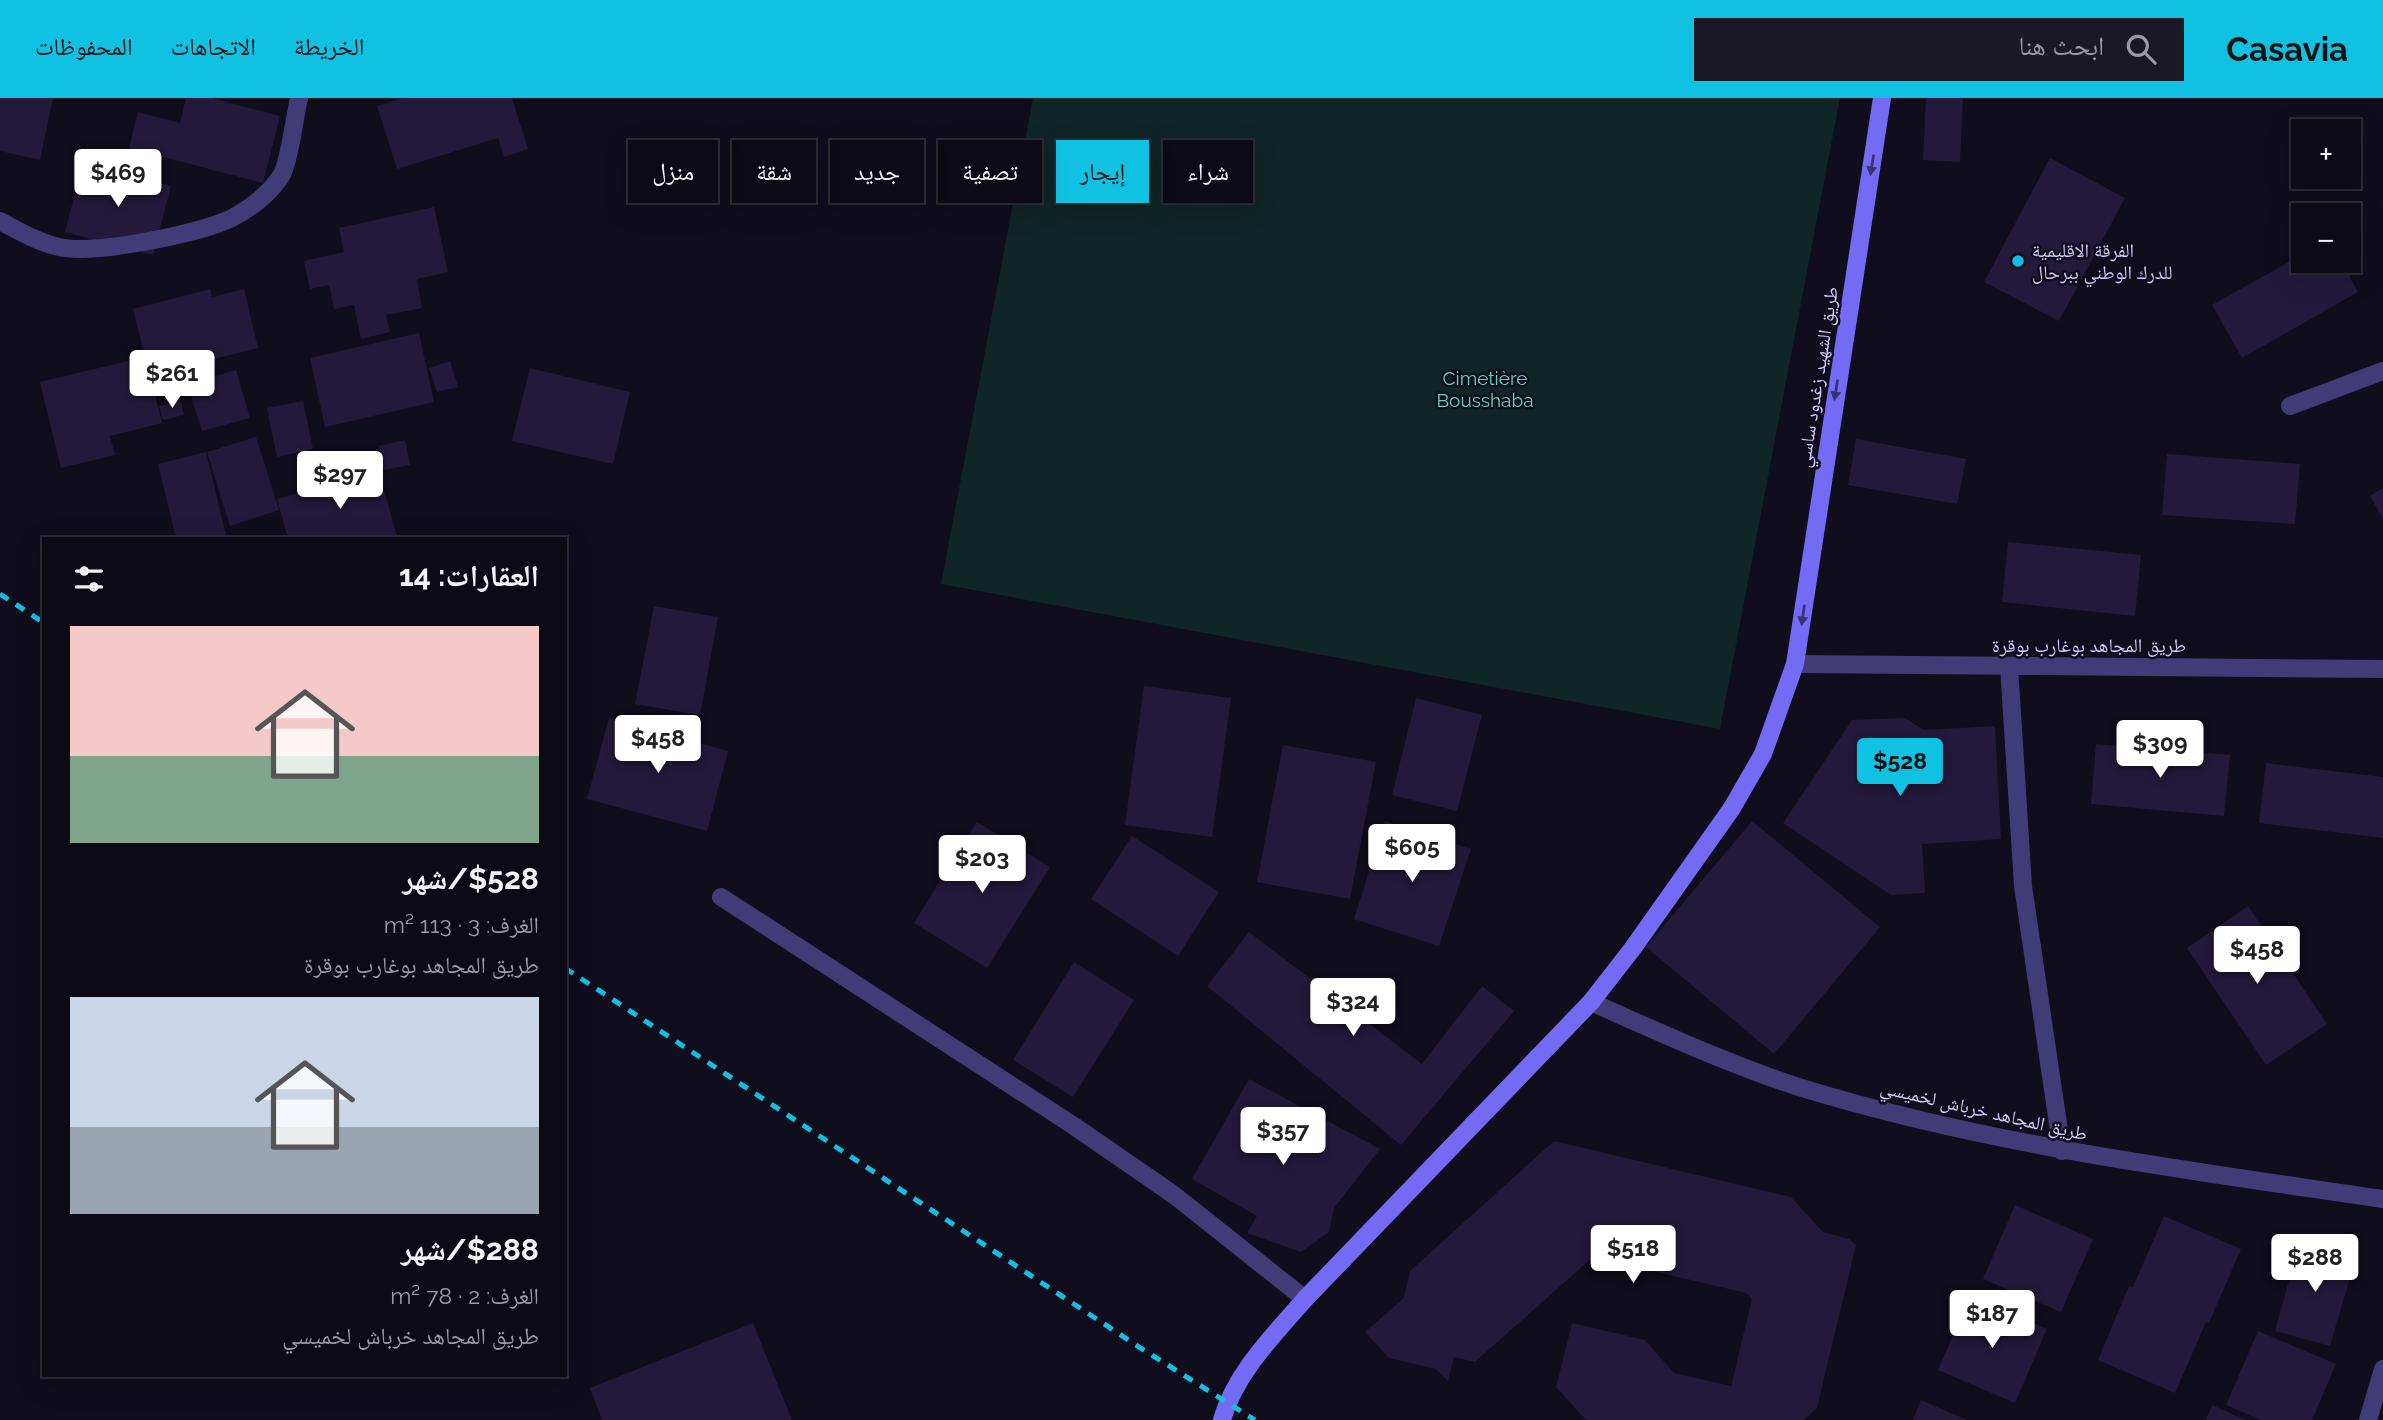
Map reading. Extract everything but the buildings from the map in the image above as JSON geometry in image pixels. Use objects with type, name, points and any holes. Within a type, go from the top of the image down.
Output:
[{"type":"street","points":[[0,220],[28,236],[61,247],[97,248],[193,231],[232,218],[259,200],[282,175],[299,98]]},
{"type":"street","name":"طريق الشهيد زغدود ساسي","points":[[1222,1420],[1227,1402],[1261,1349],[1305,1299],[1591,1002],[1633,948],[1732,808],[1763,754],[1795,664],[1882,98]]},
{"type":"street","points":[[2290,406],[2383,371]]},
{"type":"street","name":"طريق المجاهد بوغارب بوقرة","points":[[1795,664],[2383,670]]},
{"type":"street","points":[[2009,666],[2024,886],[2062,1152]]},
{"type":"street","points":[[721,897],[1174,1195],[1305,1299]]},
{"type":"street","name":"طريق المجاهد خرباش لخميسي","points":[[1591,1002],[1714,1056],[1801,1087],[1897,1114],[2062,1152],[2383,1199]]},
{"type":"street","points":[[2374,1417],[2383,1369]]},
{"type":"green space","name":"Cimetière Bousshaba","points":[[1033,98],[1840,98],[1720,729],[941,584],[1013,203],[1042,203],[1042,140],[1025,140]]},
{"type":"railway","points":[[0,594],[42,622]]},
{"type":"railway","points":[[567,969],[1139,1347],[1255,1420]]},
{"type":"place","name":"الفرقة الاقليمية للدرك الوطني ببرحال","points":[[2018,261]]}]
